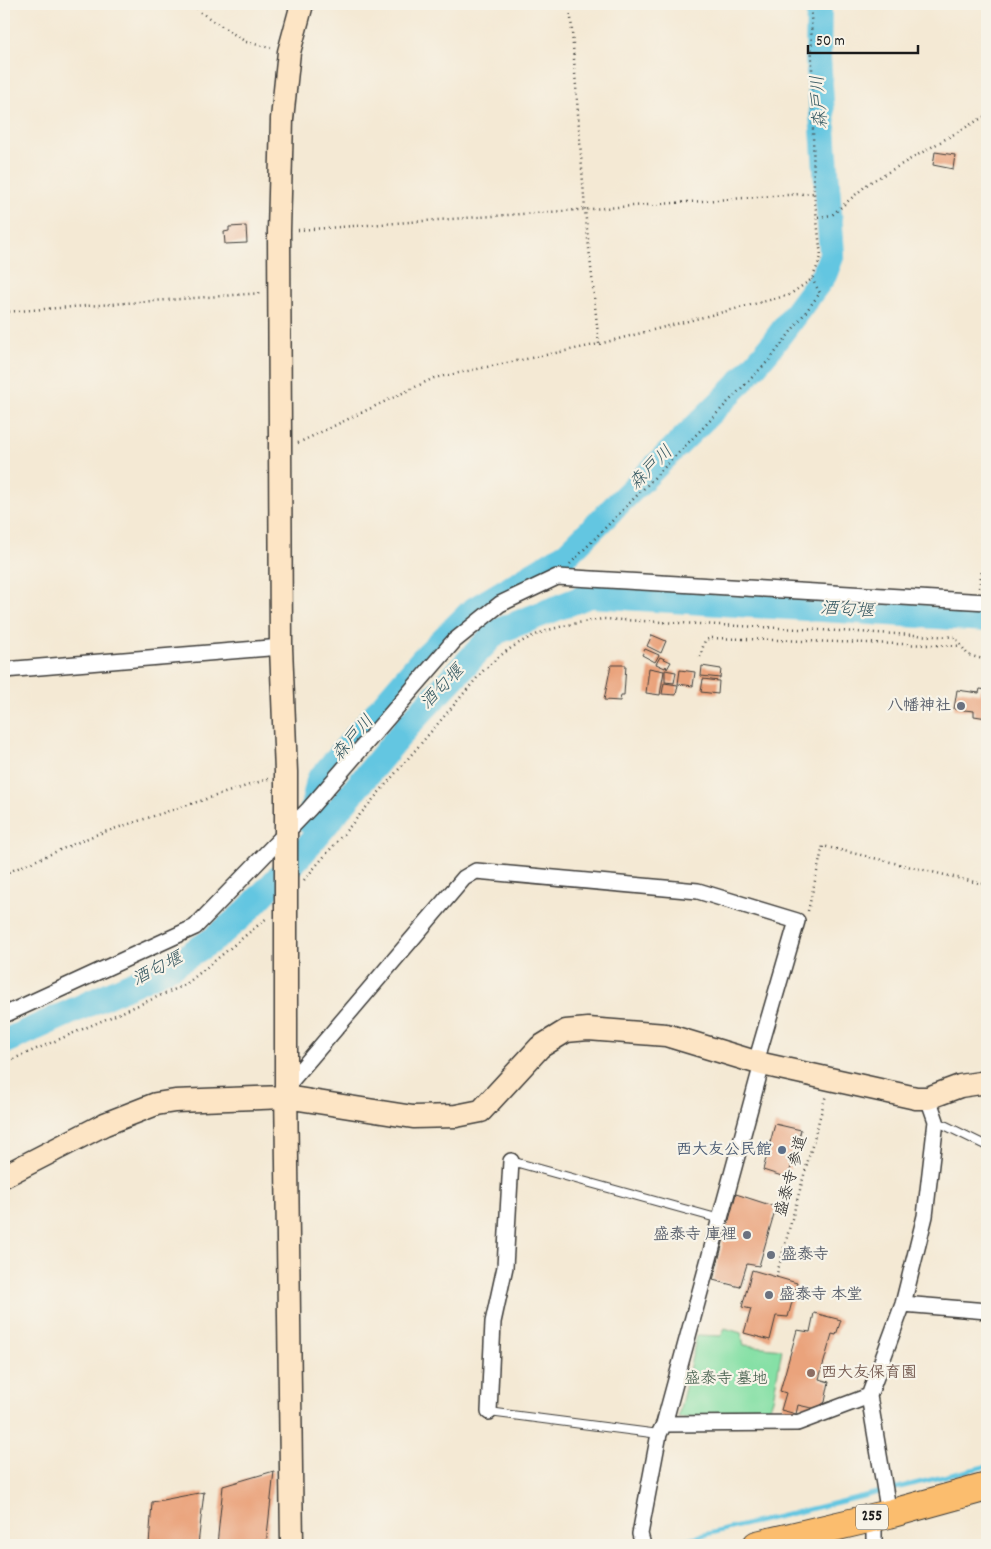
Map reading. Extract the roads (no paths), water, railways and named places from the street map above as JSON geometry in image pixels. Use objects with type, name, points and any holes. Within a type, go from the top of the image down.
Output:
[{"type":"highway","name":"255","points":[[757,1545],[987,1487]]},
{"type":"street","points":[[292,1545],[286,1092],[286,772],[281,647],[279,232],[282,119],[289,52],[302,4]]},
{"type":"street","points":[[4,1015],[195,927],[309,809],[454,640],[500,604],[557,576],[982,602]]},
{"type":"street","points":[[4,670],[281,647]]},
{"type":"street","points":[[286,1092],[464,878],[476,871],[698,890],[797,921],[720,1219],[662,1429],[640,1534],[643,1545]]},
{"type":"street","points":[[4,1176],[105,1124],[156,1104],[286,1092],[413,1117],[456,1116],[481,1111],[540,1047],[566,1031],[588,1029],[666,1035],[759,1063],[830,1080],[928,1098],[960,1086],[987,1082]]},
{"type":"street","points":[[874,1545],[882,1515],[870,1396],[904,1304],[925,1216],[936,1121],[928,1098]]},
{"type":"street","points":[[489,1412],[494,1322],[504,1267],[511,1161]]},
{"type":"street","points":[[904,1304],[987,1311]]},
{"type":"street","points":[[662,1429],[797,1423],[870,1396]]},
{"type":"lane","points":[[936,1121],[987,1146]]},
{"type":"lane","points":[[511,1161],[720,1219]]},
{"type":"lane","points":[[489,1412],[662,1429]]},
{"type":"waterway","name":"森戸川","points":[[310,822],[319,780],[423,659],[472,611],[567,554],[737,386],[769,349],[824,275],[832,254],[818,58],[819,4]]},
{"type":"waterway","name":"酒匂堰","points":[[4,1042],[172,966],[214,939],[245,913],[303,852],[411,722],[496,632],[590,595],[987,619]]},
{"type":"waterway","points":[[662,1545],[987,1466]]},
{"type":"place","name":"八幡神社","points":[[961,706]]},
{"type":"place","name":"西大友公民館","points":[[782,1150]]},
{"type":"place","name":"盛泰寺 庫裡","points":[[747,1235]]},
{"type":"place","name":"盛泰寺","points":[[771,1255]]},
{"type":"place","name":"盛泰寺 本堂","points":[[769,1295]]},
{"type":"place","name":"西大友保育園","points":[[811,1373]]},
{"type":"park label","name":"盛泰寺 墓地","points":[[726,1379]]}]
